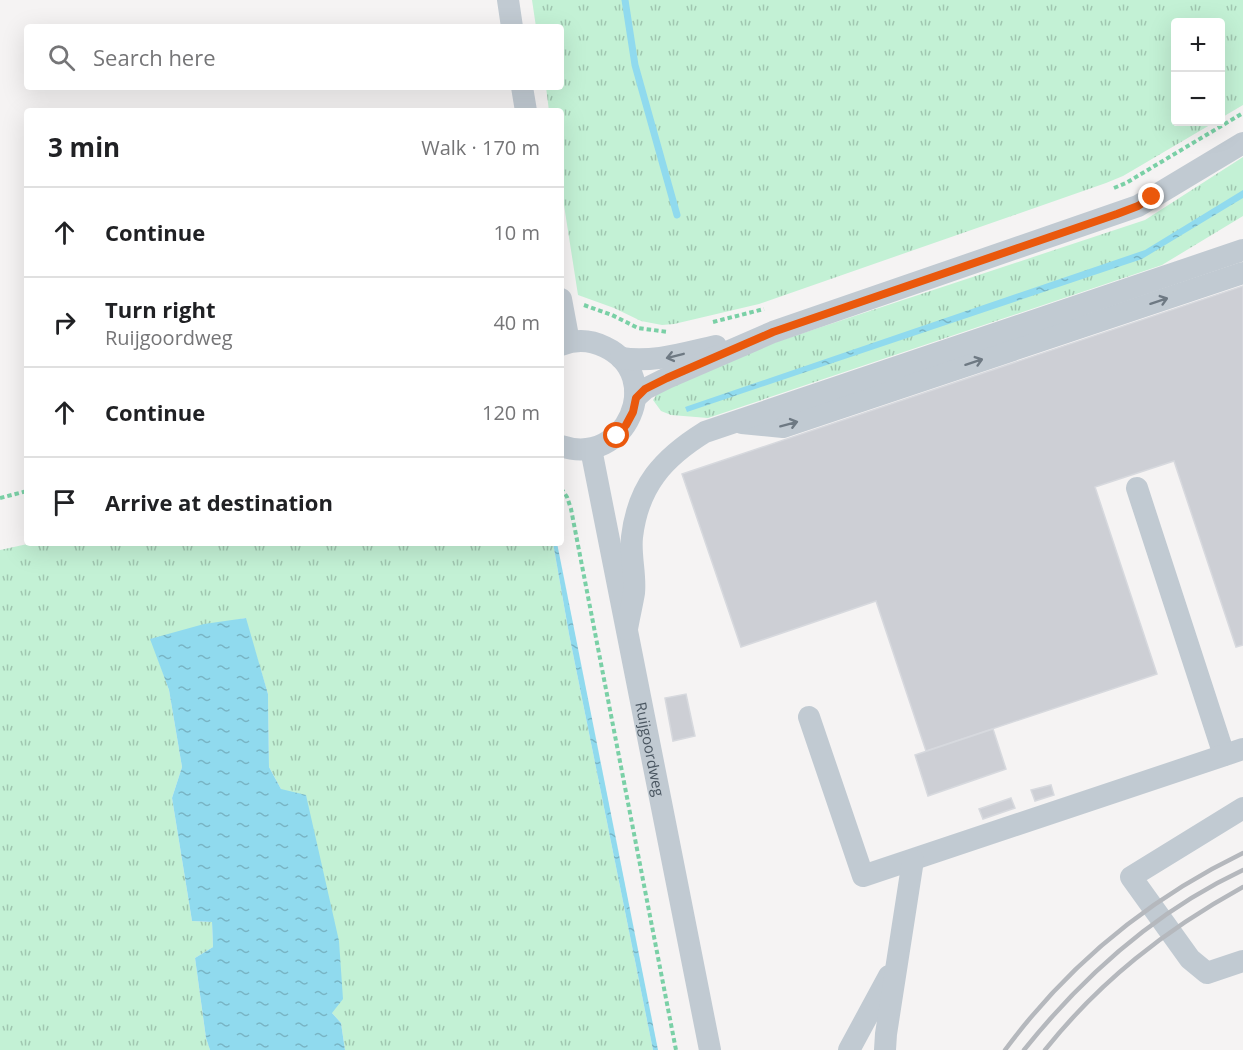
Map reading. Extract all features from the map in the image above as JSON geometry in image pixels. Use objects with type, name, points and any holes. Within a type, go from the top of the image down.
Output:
[{"type":"street","points":[[508,0],[512,24]]},
{"type":"street","points":[[522,90],[526,108]]},
{"type":"street","points":[[636,398],[645,389],[667,378],[773,332],[1138,206],[1243,142]]},
{"type":"street","points":[[627,629],[634,590],[632,537],[638,511],[646,487],[662,465],[682,446],[705,432],[732,422],[1243,250]]},
{"type":"street","points":[[732,422],[783,427],[1243,273]]},
{"type":"street","points":[[621,358],[640,361],[658,360],[773,332]]},
{"type":"street","points":[[564,447],[591,448],[611,440],[626,425],[633,412],[636,398],[630,370],[610,349],[597,343],[583,341],[565,343]]},
{"type":"street","name":"Ruijgoordweg","points":[[591,448],[710,1050]]},
{"type":"street","points":[[809,717],[863,876],[1234,752],[1137,488]]},
{"type":"street","points":[[1243,808],[1131,878],[1190,959],[1207,973],[1243,961]]},
{"type":"street","points":[[885,1050],[914,860]]},
{"type":"street","points":[[849,1050],[898,958]]},
{"type":"path","points":[[1108,190],[1126,183],[1243,113]]},
{"type":"path","points":[[564,302],[581,304],[612,315],[638,328],[661,332],[675,331]]},
{"type":"path","points":[[707,323],[772,306]]},
{"type":"path","points":[[0,498],[24,492]]},
{"type":"path","points":[[564,493],[571,509],[676,1050]]},
{"type":"green space","points":[[532,0],[1243,0],[1243,105],[1225,116],[1225,18],[1171,18],[1171,126],[1208,126],[1123,176],[1106,183],[759,304],[662,325],[641,321],[578,295],[564,205],[564,108],[549,108],[546,90],[564,90],[564,24],[536,24]]},
{"type":"green space","points":[[1243,157],[1243,216],[1162,265],[708,418],[671,415],[661,411],[653,400],[660,390],[770,344],[1145,220]]},
{"type":"green space","points":[[24,545],[554,546],[569,634],[653,1050],[345,1050],[341,1023],[332,1013],[281,789],[269,767],[268,694],[245,618],[151,639],[169,690],[182,767],[172,798],[192,921],[212,922],[213,947],[195,958],[206,1038],[210,1050],[0,1050],[0,550]]},
{"type":"water","points":[[1243,190],[1243,198],[1142,259],[687,412],[685,407],[1145,250]]},
{"type":"water","points":[[554,546],[558,546],[658,1050],[653,1050],[569,634]]},
{"type":"water","points":[[246,618],[268,694],[269,767],[281,789],[306,795],[339,941],[343,999],[332,1013],[341,1023],[345,1050],[210,1050],[206,1038],[195,958],[213,947],[212,922],[192,921],[172,798],[182,767],[169,690],[150,639],[204,624]]},
{"type":"building","points":[[1243,286],[1243,645],[1236,647],[1174,461],[1095,487],[1157,674],[926,751],[876,601],[741,647],[682,474]]},
{"type":"building","points":[[686,694],[695,736],[673,741],[665,698]]},
{"type":"building","points":[[993,729],[1006,769],[928,796],[915,755]]},
{"type":"building","points":[[1051,785],[1054,795],[1035,801],[1031,790]]},
{"type":"building","points":[[1011,798],[1015,808],[983,819],[979,809]]},
{"type":"waterway","points":[[625,0],[635,65],[677,215]]},
{"type":"railway","points":[[1005,1050],[1055,990],[1112,937],[1175,891],[1243,853]]},
{"type":"railway","points":[[1024,1050],[1071,996],[1123,947],[1181,905],[1243,870]]},
{"type":"railway","points":[[1045,1050],[1088,1001],[1135,959],[1187,921],[1243,887]]},
{"type":"route","points":[[617,436],[633,412],[636,398],[645,389],[667,378],[773,332],[1117,214],[1138,206],[1152,197]]}]
